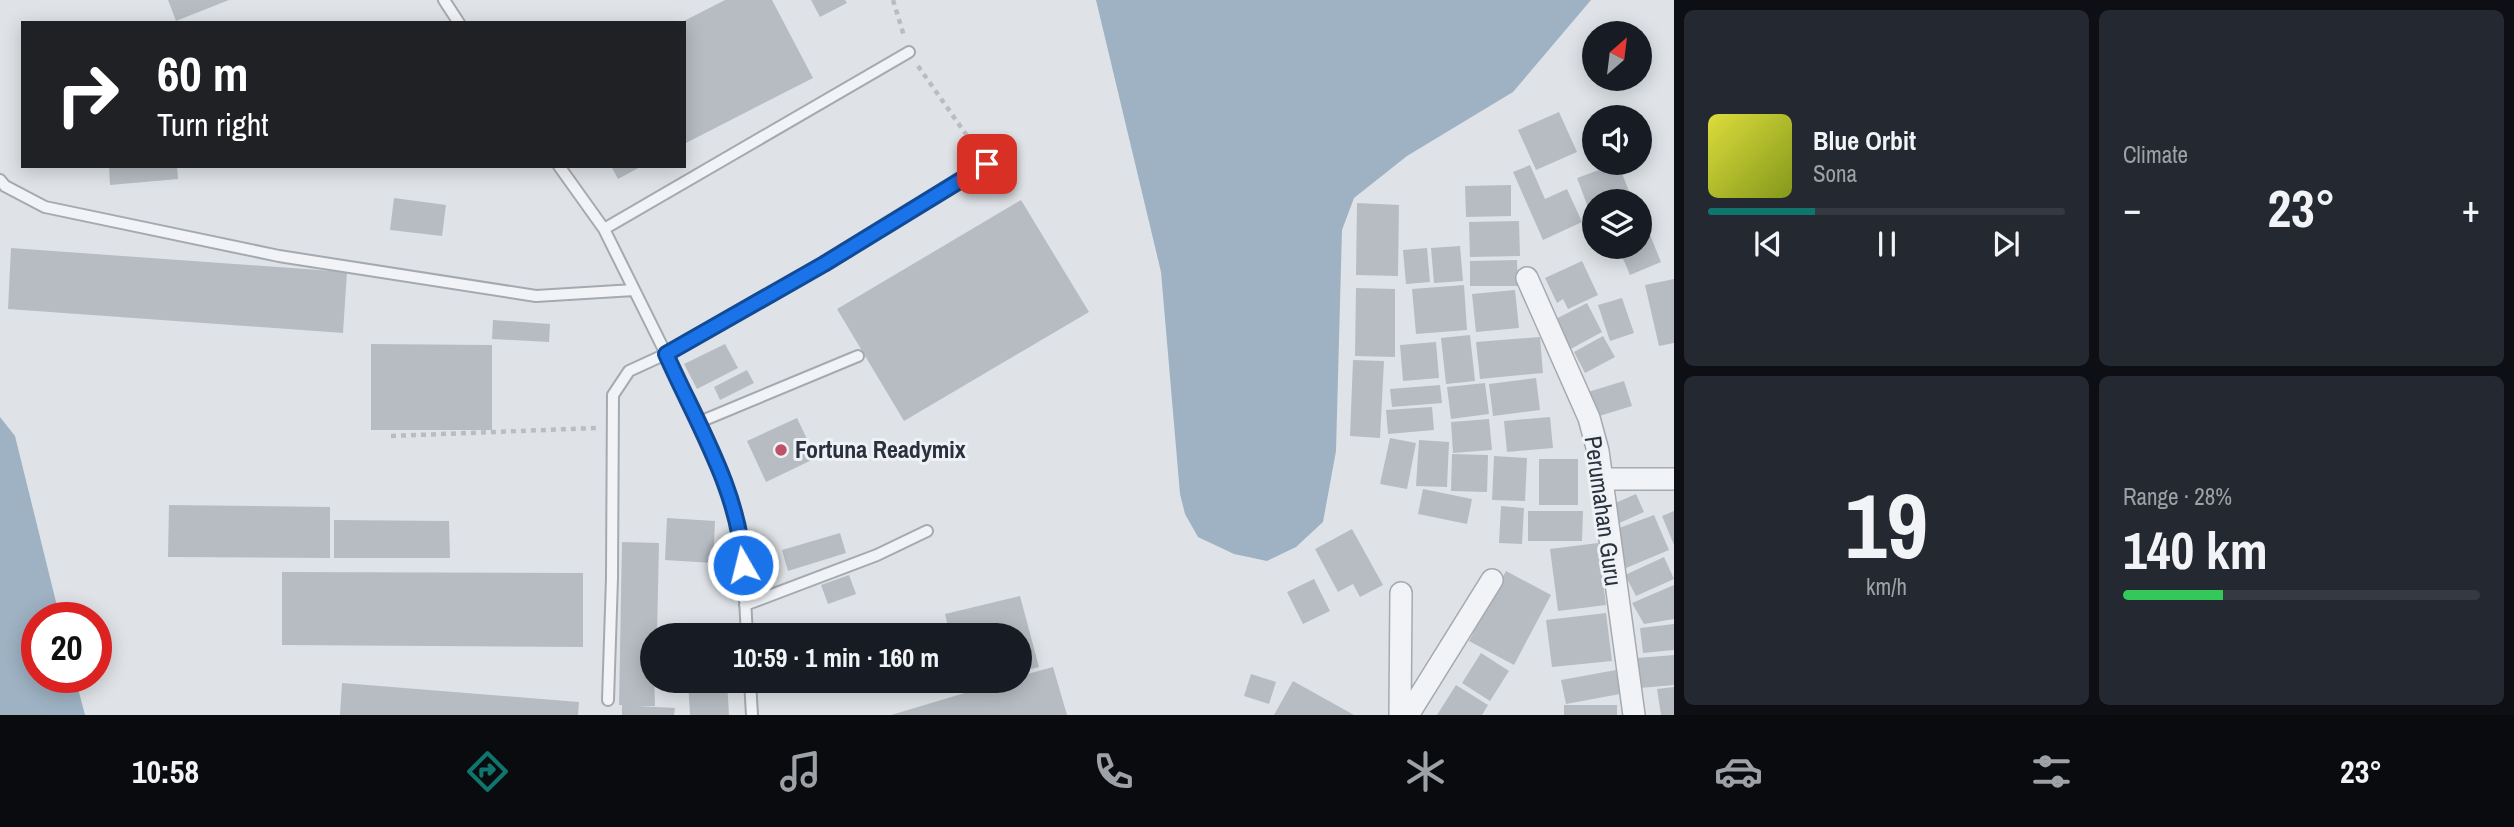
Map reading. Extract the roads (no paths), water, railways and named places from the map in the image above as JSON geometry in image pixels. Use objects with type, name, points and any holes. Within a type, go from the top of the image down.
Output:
[{"type":"street","name":"Perumahan Guru","points":[[1527,278],[1588,418],[1598,451],[1634,715]]},
{"type":"street","points":[[1600,479],[1674,479]]},
{"type":"street","points":[[1408,715],[1492,580]]},
{"type":"street","points":[[1400,715],[1401,593]]},
{"type":"lane","points":[[449,3],[458,21]]},
{"type":"lane","points":[[604,229],[909,52]]},
{"type":"lane","points":[[608,700],[613,395],[629,371],[666,354],[824,264],[987,164]]},
{"type":"lane","points":[[560,168],[604,229],[666,354],[727,491],[742,545],[746,623]]},
{"type":"lane","points":[[0,180],[5,186],[45,207],[279,257],[536,296],[634,290]]},
{"type":"lane","points":[[697,423],[858,356]]},
{"type":"lane","points":[[745,605],[877,555],[927,531]]},
{"type":"lane","points":[[751,693],[752,715]]},
{"type":"water","points":[[1096,0],[1591,0],[1513,92],[1407,156],[1354,198],[1342,230],[1336,451],[1323,522],[1296,547],[1267,561],[1234,554],[1198,537],[1185,514],[1180,494],[1161,272]]},
{"type":"water","points":[[0,417],[15,436],[56,602],[21,602],[21,693],[79,693],[85,715],[0,715]]},
{"type":"place","name":"Fortuna Readymix","points":[[781,450]]}]
